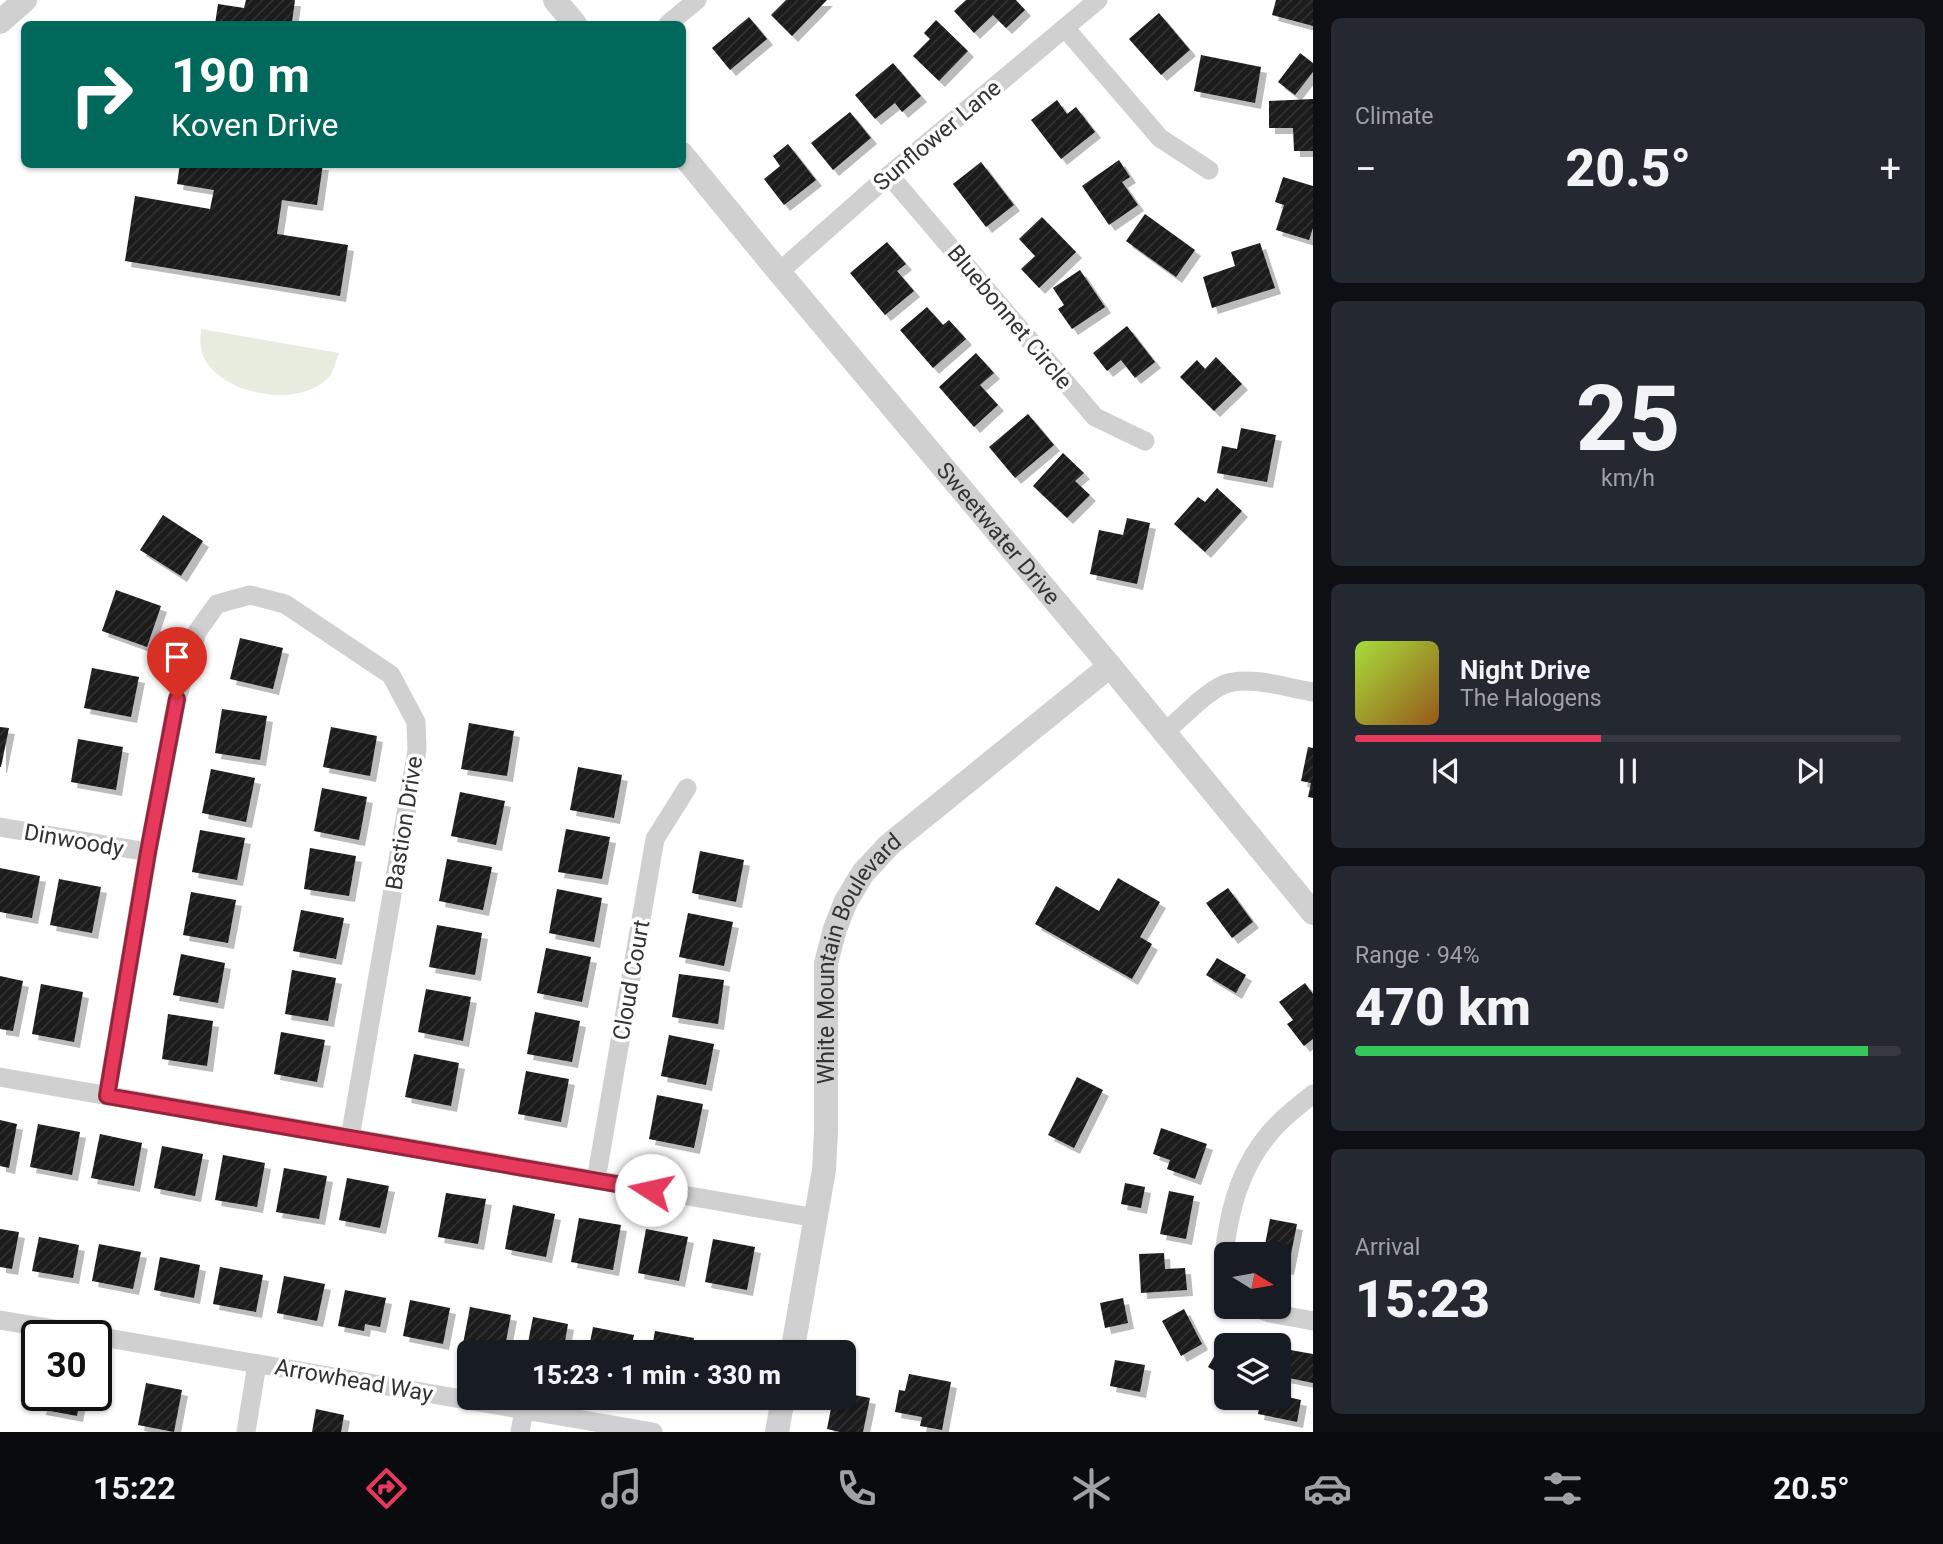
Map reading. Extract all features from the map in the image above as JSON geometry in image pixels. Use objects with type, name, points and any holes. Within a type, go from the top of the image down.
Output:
[{"type":"street","points":[[0,22],[25,0]]},
{"type":"street","points":[[555,0],[573,21]]},
{"type":"street","points":[[671,21],[696,0]]},
{"type":"street","name":"Sunflower Lane","points":[[779,272],[889,175],[1098,0]]},
{"type":"street","points":[[1065,28],[1160,138],[1209,170]]},
{"type":"street","name":"Sweetwater Drive","points":[[686,159],[1313,913]]},
{"type":"street","name":"Bluebonnet Circle","points":[[889,175],[1095,417],[1145,441]]},
{"type":"street","name":"Bastion Drive","points":[[148,852],[177,699],[197,632],[217,604],[250,595],[285,604],[391,675],[416,722],[417,750],[350,1138]]},
{"type":"street","name":"White Mountain Boulevard","points":[[794,1340],[824,1170],[827,963],[835,929],[846,901],[863,873],[889,845],[1110,666]]},
{"type":"street","points":[[1164,733],[1211,693],[1227,684],[1248,681],[1313,692]]},
{"type":"street","name":"Cloud Court","points":[[596,1180],[655,838],[687,788]]},
{"type":"street","name":"Dinwoody","points":[[0,827],[148,852]]},
{"type":"street","points":[[107,1096],[148,852]]},
{"type":"street","points":[[0,1077],[816,1218]]},
{"type":"street","points":[[1225,1242],[1232,1203],[1256,1151],[1279,1123],[1313,1094]]},
{"type":"street","points":[[1292,1317],[1313,1321]]},
{"type":"street","name":"Arrowhead Way","points":[[0,1323],[21,1326]]},
{"type":"street","name":"Arrowhead Way","points":[[112,1339],[457,1398]]},
{"type":"street","points":[[246,1432],[257,1364]]},
{"type":"street","points":[[520,1432],[524,1410]]},
{"type":"street","name":"Arrowhead Way","points":[[524,1410],[653,1432]]},
{"type":"street","points":[[777,1432],[781,1410]]},
{"type":"shaded area","points":[[201,329],[339,353],[328,378],[315,388],[280,395],[261,393],[226,380],[212,369],[202,353]]},
{"type":"building","points":[[246,0],[295,0],[292,21],[215,21],[218,4],[244,8]]},
{"type":"building","points":[[786,0],[827,0],[792,36],[771,15]]},
{"type":"building","points":[[966,0],[1016,0],[1025,10],[1006,28],[993,15],[974,33],[954,11]]},
{"type":"building","points":[[1276,0],[1313,0],[1313,26],[1272,15]]},
{"type":"building","points":[[1159,13],[1190,50],[1161,75],[1129,39]]},
{"type":"building","points":[[749,17],[767,39],[730,70],[712,48]]},
{"type":"building","points":[[936,20],[968,51],[939,81],[913,56],[930,39],[924,33]]},
{"type":"building","points":[[1300,53],[1313,63],[1313,72],[1295,95],[1278,82]]},
{"type":"building","points":[[1201,55],[1261,67],[1255,103],[1194,91]]},
{"type":"building","points":[[893,63],[921,96],[902,112],[895,103],[875,119],[855,95]]},
{"type":"building","points":[[1313,99],[1313,151],[1294,151],[1293,128],[1269,128],[1269,101]]},
{"type":"building","points":[[1057,100],[1067,114],[1076,107],[1095,132],[1061,159],[1031,120]]},
{"type":"building","points":[[850,112],[871,138],[833,170],[811,143]]},
{"type":"building","points":[[788,144],[816,180],[784,205],[764,179],[780,166],[773,156]]},
{"type":"building","points":[[1119,160],[1130,177],[1122,182],[1138,205],[1109,225],[1082,186]]},
{"type":"building","points":[[981,162],[1014,205],[986,227],[953,184]]},
{"type":"building","points":[[179,168],[322,168],[317,205],[282,200],[277,234],[348,245],[340,296],[125,261],[135,196],[210,209],[214,190],[177,184]]},
{"type":"building","points":[[1283,177],[1313,186],[1313,228],[1309,240],[1276,230],[1284,205],[1275,202]]},
{"type":"building","points":[[1145,214],[1195,250],[1176,277],[1126,241]]},
{"type":"building","points":[[1042,217],[1076,252],[1039,288],[1021,269],[1035,256],[1019,239]]},
{"type":"building","points":[[887,242],[906,264],[897,271],[914,291],[885,315],[850,273]]},
{"type":"building","points":[[1260,243],[1275,288],[1212,308],[1203,277],[1235,266],[1231,252]]},
{"type":"building","points":[[1080,270],[1105,307],[1072,329],[1058,309],[1064,305],[1053,288]]},
{"type":"building","points":[[927,307],[943,325],[949,320],[966,339],[933,368],[900,330]]},
{"type":"building","points":[[1127,326],[1155,362],[1135,378],[1121,360],[1107,371],[1093,353]]},
{"type":"building","points":[[976,353],[994,373],[980,385],[998,405],[974,427],[939,387]]},
{"type":"building","points":[[1216,357],[1242,384],[1214,411],[1180,377],[1197,360],[1205,369]]},
{"type":"building","points":[[1028,414],[1054,445],[1015,478],[989,447]]},
{"type":"building","points":[[1241,428],[1276,435],[1267,482],[1217,473],[1222,446],[1237,449]]},
{"type":"building","points":[[1063,453],[1084,473],[1075,481],[1090,495],[1067,518],[1033,486]]},
{"type":"building","points":[[1217,488],[1242,511],[1205,552],[1174,524],[1198,497],[1205,502]]},
{"type":"building","points":[[163,515],[203,541],[181,576],[140,550]]},
{"type":"building","points":[[1127,518],[1150,523],[1137,584],[1090,574],[1099,530],[1123,535]]},
{"type":"building","points":[[116,590],[161,606],[147,647],[102,631]]},
{"type":"building","points":[[240,638],[283,648],[273,689],[230,679]]},
{"type":"building","points":[[92,668],[139,677],[131,717],[84,708]]},
{"type":"building","points":[[222,709],[267,716],[260,760],[215,753]]},
{"type":"building","points":[[469,723],[514,731],[507,776],[461,769]]},
{"type":"building","points":[[0,727],[9,728],[1,767],[0,767]]},
{"type":"building","points":[[331,727],[377,736],[370,776],[323,767]]},
{"type":"building","points":[[78,739],[123,747],[116,790],[71,782]]},
{"type":"building","points":[[1308,747],[1313,748],[1313,798],[1308,797],[1311,783],[1301,781]]},
{"type":"building","points":[[578,767],[622,775],[614,818],[570,810]]},
{"type":"building","points":[[211,769],[255,778],[246,822],[202,813]]},
{"type":"building","points":[[322,788],[367,797],[359,840],[314,831]]},
{"type":"building","points":[[460,792],[505,801],[496,845],[451,836]]},
{"type":"building","points":[[566,829],[610,837],[602,879],[558,872]]},
{"type":"building","points":[[200,830],[245,838],[237,880],[192,872]]},
{"type":"building","points":[[310,848],[356,856],[349,896],[304,889]]},
{"type":"building","points":[[700,851],[744,860],[736,902],[692,893]]},
{"type":"building","points":[[447,859],[492,867],[483,910],[439,901]]},
{"type":"building","points":[[0,868],[40,876],[32,918],[0,912]]},
{"type":"building","points":[[1118,878],[1160,902],[1140,937],[1152,944],[1132,979],[1035,924],[1056,886],[1099,911]]},
{"type":"building","points":[[59,879],[101,887],[92,933],[50,925]]},
{"type":"building","points":[[1228,888],[1253,922],[1232,938],[1206,903]]},
{"type":"building","points":[[557,889],[602,898],[594,942],[549,933]]},
{"type":"building","points":[[191,892],[236,900],[228,943],[183,935]]},
{"type":"building","points":[[301,910],[344,918],[336,959],[293,951]]},
{"type":"building","points":[[688,913],[733,922],[724,966],[679,957]]},
{"type":"building","points":[[437,925],[482,933],[475,975],[429,967]]},
{"type":"building","points":[[546,948],[591,957],[582,1002],[537,993]]},
{"type":"building","points":[[181,954],[225,963],[218,1003],[173,995]]},
{"type":"building","points":[[1217,958],[1246,975],[1236,993],[1206,975]]},
{"type":"building","points":[[292,970],[336,978],[328,1021],[285,1014]]},
{"type":"building","points":[[679,974],[724,980],[718,1024],[672,1017]]},
{"type":"building","points":[[0,976],[23,981],[13,1031],[0,1029]]},
{"type":"building","points":[[1305,983],[1313,994],[1313,1039],[1304,1046],[1287,1024],[1293,1020],[1279,1002]]},
{"type":"building","points":[[41,984],[83,992],[74,1042],[32,1034]]},
{"type":"building","points":[[426,989],[471,997],[463,1041],[418,1032]]},
{"type":"building","points":[[535,1012],[580,1021],[572,1062],[527,1054]]},
{"type":"building","points":[[168,1014],[213,1021],[207,1066],[162,1059]]},
{"type":"building","points":[[281,1032],[325,1040],[317,1082],[274,1074]]},
{"type":"building","points":[[669,1035],[714,1044],[706,1085],[661,1076]]},
{"type":"building","points":[[414,1054],[459,1063],[451,1106],[405,1097]]},
{"type":"building","points":[[526,1071],[569,1079],[561,1122],[518,1114]]},
{"type":"building","points":[[1077,1077],[1103,1090],[1074,1148],[1048,1135]]},
{"type":"building","points":[[657,1095],[703,1104],[694,1148],[649,1139]]},
{"type":"building","points":[[0,1120],[17,1124],[9,1168],[0,1166]]},
{"type":"building","points":[[38,1124],[80,1132],[72,1175],[30,1167]]},
{"type":"building","points":[[1161,1128],[1207,1144],[1195,1179],[1167,1169],[1170,1160],[1153,1154]]},
{"type":"building","points":[[100,1134],[142,1143],[134,1186],[91,1178]]},
{"type":"building","points":[[162,1146],[203,1154],[195,1196],[154,1188]]},
{"type":"building","points":[[223,1155],[265,1163],[257,1207],[215,1200]]},
{"type":"building","points":[[284,1168],[327,1176],[319,1219],[276,1212]]},
{"type":"building","points":[[347,1178],[389,1186],[380,1228],[339,1220]]},
{"type":"building","points":[[1125,1183],[1145,1187],[1141,1208],[1121,1204]]},
{"type":"building","points":[[1169,1191],[1194,1196],[1186,1239],[1160,1234]]},
{"type":"building","points":[[446,1193],[486,1199],[478,1244],[438,1237]]},
{"type":"building","points":[[513,1205],[555,1214],[546,1257],[505,1249]]},
{"type":"building","points":[[579,1218],[621,1225],[613,1270],[571,1262]]},
{"type":"building","points":[[1270,1219],[1297,1224],[1292,1249],[1292,1242],[1266,1242]]},
{"type":"building","points":[[0,1229],[19,1232],[12,1269],[0,1267]]},
{"type":"building","points":[[646,1229],[688,1237],[679,1281],[638,1273]]},
{"type":"building","points":[[39,1237],[79,1245],[73,1278],[32,1271]]},
{"type":"building","points":[[713,1239],[755,1247],[747,1290],[705,1282]]},
{"type":"building","points":[[99,1244],[141,1252],[133,1289],[92,1281]]},
{"type":"building","points":[[1164,1253],[1165,1269],[1185,1268],[1187,1290],[1141,1293],[1139,1254]]},
{"type":"building","points":[[160,1257],[200,1265],[194,1298],[154,1290]]},
{"type":"building","points":[[220,1267],[263,1275],[256,1312],[213,1304]]},
{"type":"building","points":[[284,1276],[325,1284],[317,1321],[277,1313]]},
{"type":"building","points":[[345,1290],[386,1298],[380,1327],[365,1324],[364,1331],[338,1326]]},
{"type":"building","points":[[1123,1298],[1128,1323],[1105,1328],[1100,1303]]},
{"type":"building","points":[[410,1300],[450,1308],[443,1344],[403,1336]]},
{"type":"building","points":[[470,1307],[511,1315],[506,1340],[464,1340]]},
{"type":"building","points":[[1184,1309],[1202,1344],[1181,1356],[1162,1321]]},
{"type":"building","points":[[533,1317],[568,1324],[565,1340],[529,1340]]},
{"type":"building","points":[[593,1327],[634,1335],[633,1340],[590,1340]]},
{"type":"building","points":[[655,1331],[694,1338],[694,1340],[653,1340]]},
{"type":"building","points":[[1291,1350],[1313,1354],[1313,1383],[1291,1378]]},
{"type":"building","points":[[1214,1357],[1214,1370],[1208,1367]]},
{"type":"building","points":[[1115,1360],[1145,1365],[1140,1392],[1110,1386]]},
{"type":"building","points":[[909,1374],[951,1382],[942,1430],[920,1426],[922,1417],[895,1412],[899,1390],[905,1391]]},
{"type":"building","points":[[146,1383],[182,1390],[174,1432],[138,1425]]},
{"type":"building","points":[[856,1395],[870,1398],[863,1432],[827,1429],[831,1410],[856,1410]]},
{"type":"building","points":[[1291,1398],[1301,1400],[1297,1422],[1258,1414],[1259,1410],[1291,1410]]},
{"type":"building","points":[[316,1409],[344,1415],[341,1432],[312,1432]]},
{"type":"building","points":[[51,1411],[78,1411],[77,1416]]},
{"type":"route","points":[[177,699],[107,1096],[651,1190]]}]
